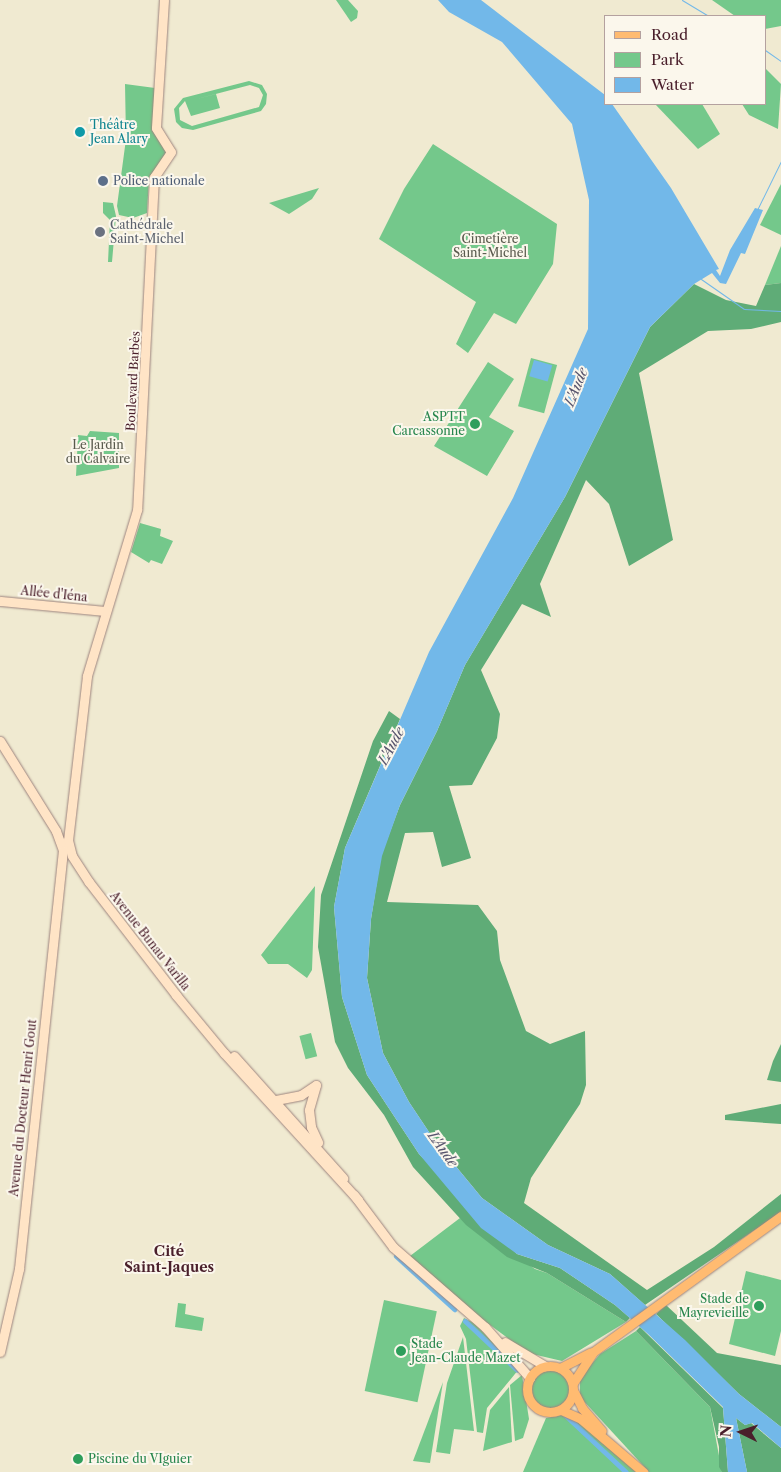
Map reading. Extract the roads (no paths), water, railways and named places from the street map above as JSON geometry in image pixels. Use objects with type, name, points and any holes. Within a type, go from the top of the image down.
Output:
[{"type":"main road","name":"Boulevard Barbès","points":[[106,611],[137,510],[154,177],[171,152],[156,128],[164,0]]},
{"type":"main road","name":"Allée d'Iéna","points":[[0,601],[106,611]]},
{"type":"main road","points":[[63,865],[70,854],[68,829],[86,676],[106,611]]},
{"type":"main road","name":"Avenue Bunau Varilla","points":[[0,741],[70,854],[127,933],[213,1040],[358,1200]]},
{"type":"main road","points":[[56,831],[68,829]]},
{"type":"main road","name":"Avenue Bunau Varilla","points":[[63,865],[70,854]]},
{"type":"main road","name":"Avenue du Docteur Henri Gout","points":[[0,1352],[19,1269],[63,865]]},
{"type":"main road","name":"Avenue Bunau Varilla","points":[[213,1040],[235,1057],[326,1156],[393,1247],[484,1327]]},
{"type":"main road","points":[[276,1100],[301,1096],[316,1085],[309,1110],[310,1122],[326,1156]]},
{"type":"main road","points":[[484,1327],[545,1366],[560,1368],[593,1352],[608,1342],[781,1216]]},
{"type":"main road","points":[[484,1327],[530,1378]]},
{"type":"main road","points":[[573,1383],[593,1352]]},
{"type":"main road","points":[[545,1366],[530,1378],[527,1391],[534,1406],[547,1412],[561,1410],[576,1416],[610,1442],[643,1472]]},
{"type":"main road","points":[[560,1368],[573,1383],[574,1392],[582,1408],[610,1442]]},
{"type":"main road","points":[[561,1410],[569,1403],[574,1392]]},
{"type":"water","name":"L'Aude","points":[[438,0],[481,0],[604,94],[604,105],[613,105],[671,188],[719,269],[716,270],[720,276],[730,250],[755,208],[763,210],[745,254],[741,253],[726,284],[720,283],[712,273],[694,284],[650,327],[565,497],[465,665],[437,731],[400,805],[382,856],[371,919],[367,978],[383,1053],[409,1102],[435,1141],[482,1198],[548,1245],[610,1274],[685,1340],[739,1394],[781,1427],[781,1448],[752,1423],[745,1425],[736,1418],[747,1472],[728,1472],[723,1407],[648,1334],[615,1305],[560,1268],[517,1254],[481,1228],[419,1154],[367,1075],[342,997],[334,907],[345,848],[429,652],[513,498],[588,329],[589,200],[572,124],[502,42],[449,12]]},
{"type":"water","points":[[534,360],[552,365],[548,382],[529,376]]},
{"type":"waterway","points":[[682,0],[707,15]]},
{"type":"waterway","points":[[766,51],[781,61]]},
{"type":"waterway","points":[[757,210],[781,161]]},
{"type":"waterway","points":[[701,279],[744,309],[781,311]]},
{"type":"waterway","points":[[396,1256],[454,1309]]},
{"type":"waterway","points":[[465,1321],[517,1370]]},
{"type":"waterway","points":[[565,1415],[626,1472]]},
{"type":"place","name":"Théâtre Jean Alary","points":[[80,132]]},
{"type":"place","name":"Police nationale","points":[[103,181]]},
{"type":"place","name":"Cathédrale Saint-Michel","points":[[100,232]]},
{"type":"place","name":"ASPTT Carcassonne","points":[[475,424]]},
{"type":"place","name":"Stade de Mayrevieille","points":[[759,1306]]},
{"type":"place","name":"Stade Jean-Claude Mazet","points":[[401,1351]]},
{"type":"place","name":"Piscine du VIguier","points":[[78,1459]]},
{"type":"district","name":"Cité Saint-Jaques","points":[[169,1260]]},
{"type":"park label","name":"Cimetière Saint-Michel","points":[[490,246]]},
{"type":"park label","name":"Le Jardin du Calvaire","points":[[98,452]]}]
